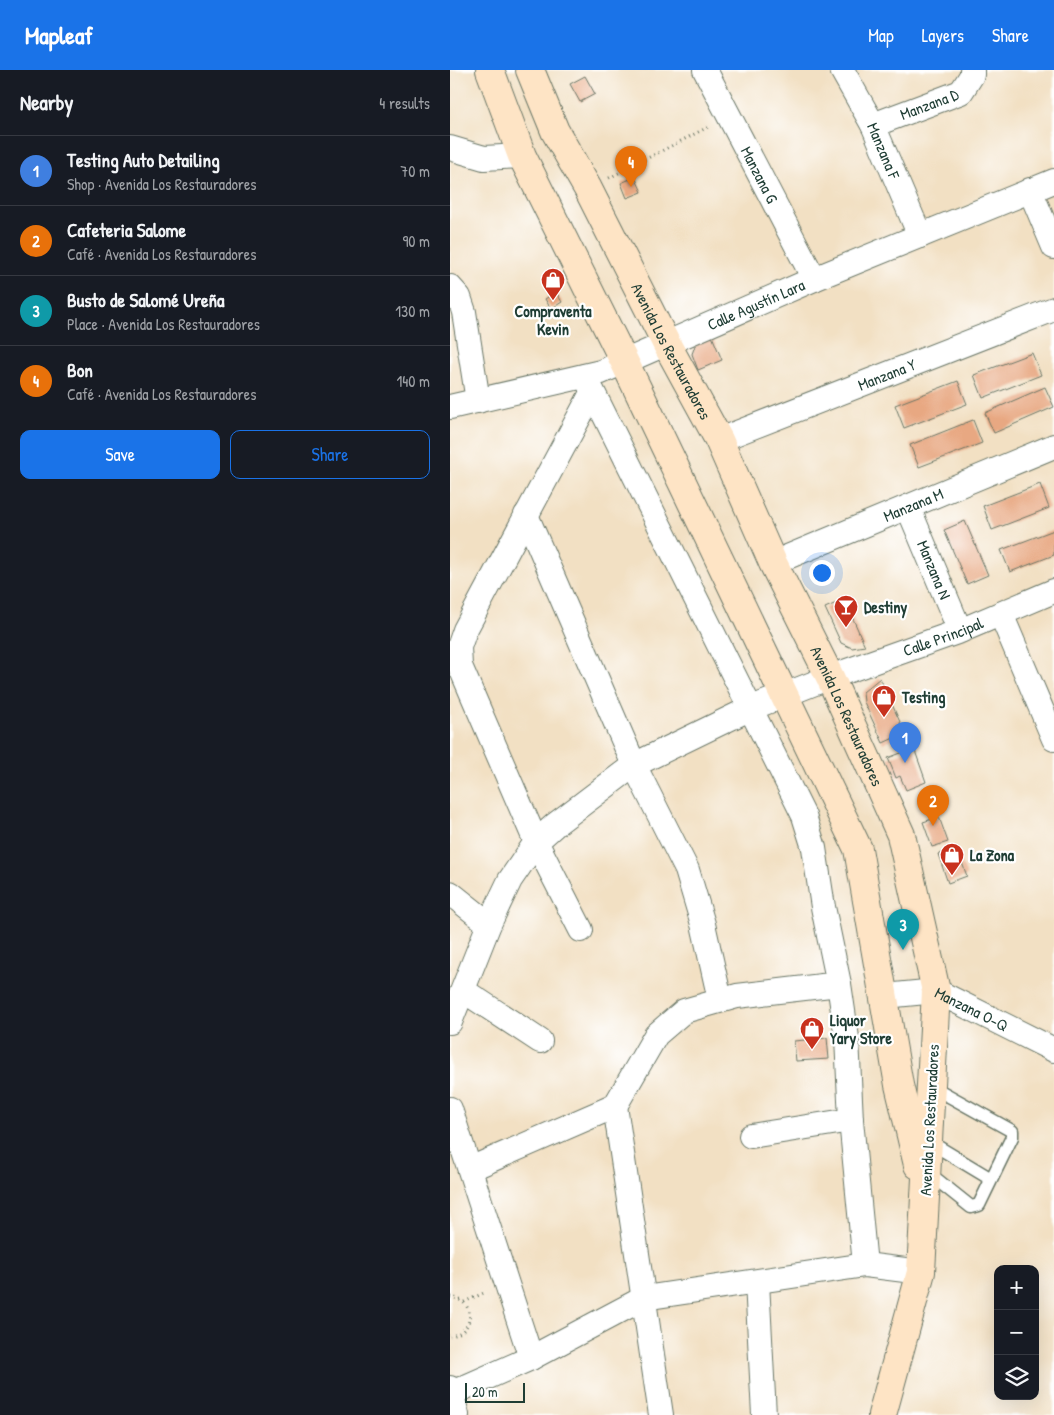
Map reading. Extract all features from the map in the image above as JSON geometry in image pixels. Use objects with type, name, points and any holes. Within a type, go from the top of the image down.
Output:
[{"type":"street","points":[[490,70],[522,156],[624,361],[858,849],[900,1085],[926,1183]]},
{"type":"street","name":"Avenida Los Restauradores","points":[[530,70],[555,131],[588,188],[666,343],[719,440],[773,563],[830,677],[901,835],[936,991],[921,1272],[882,1415]]},
{"type":"street","name":"Manzana G","points":[[705,70],[814,279]]},
{"type":"street","name":"Manzana F","points":[[842,70],[873,125],[920,236]]},
{"type":"street","name":"Manzana D","points":[[873,125],[961,92],[972,75],[972,70]]},
{"type":"street","points":[[450,148],[484,158],[522,156]]},
{"type":"street","name":"Calle Agustín Lara","points":[[450,407],[589,384],[601,372],[624,361],[814,279],[1054,180]]},
{"type":"street","points":[[1030,190],[1054,247]]},
{"type":"street","points":[[450,287],[458,297],[464,312],[478,401]]},
{"type":"street","name":"Manzana Y","points":[[719,440],[1054,309]]},
{"type":"street","points":[[582,930],[536,842],[460,666],[460,647],[464,630],[526,515],[589,384]]},
{"type":"street","points":[[589,384],[806,824],[814,848],[847,1038],[850,1120],[866,1265]]},
{"type":"street","name":"Manzana M","points":[[773,563],[1054,446]]},
{"type":"street","name":"Manzana N","points":[[908,507],[960,631]]},
{"type":"street","points":[[526,515],[634,765],[687,870],[704,924],[720,1000]]},
{"type":"street","name":"Calle Principal","points":[[450,1022],[464,991],[489,924],[510,880],[536,842],[556,824],[634,765],[749,710],[830,677],[960,631],[1054,591]]},
{"type":"street","points":[[1002,614],[1053,736]]},
{"type":"street","points":[[450,893],[489,924]]},
{"type":"street","points":[[470,1169],[616,1106],[656,1035],[684,1010],[737,996],[839,984]]},
{"type":"street","points":[[464,991],[540,1041]]},
{"type":"street","name":"Manzana O-Q","points":[[885,996],[936,991],[1054,1050]]},
{"type":"street","points":[[616,1106],[661,1415]]},
{"type":"street","points":[[450,1109],[531,1358]]},
{"type":"street","points":[[752,1136],[850,1120]]},
{"type":"street","points":[[453,1398],[644,1298],[866,1265],[921,1272]]},
{"type":"street","points":[[757,1282],[764,1415]]},
{"type":"lane","points":[[926,1183],[971,1207],[979,1205],[1012,1137],[1012,1131],[931,1086]]},
{"type":"lane","points":[[928,1141],[991,1179]]},
{"type":"path","points":[[588,188],[730,115]]},
{"type":"path","points":[[450,1297],[458,1298],[464,1302],[470,1315],[469,1323],[464,1330],[458,1335],[450,1336]]},
{"type":"building","points":[[585,76],[595,94],[580,102],[570,84]]},
{"type":"building","points":[[635,177],[642,192],[627,198],[621,183]]},
{"type":"building","name":"Compraventa Kevin","points":[[556,292],[562,302],[551,309],[545,299]]},
{"type":"building","points":[[712,336],[722,360],[698,370],[692,354],[696,343]]},
{"type":"building","points":[[1032,353],[1041,375],[983,398],[974,375]]},
{"type":"building","points":[[958,381],[967,404],[904,428],[895,405]]},
{"type":"building","points":[[1045,387],[1054,407],[994,433],[985,413]]},
{"type":"building","points":[[973,420],[982,443],[919,467],[910,445]]},
{"type":"building","points":[[1040,484],[1049,508],[992,530],[983,506]]},
{"type":"building","points":[[965,521],[988,575],[967,584],[944,530]]},
{"type":"building","points":[[1054,530],[1054,555],[1010,572],[1001,550]]},
{"type":"building","name":"Destiny","points":[[841,601],[844,607],[847,605],[865,646],[852,648],[841,643],[825,608]]},
{"type":"building","name":"Testing","points":[[880,678],[905,733],[883,743],[864,702],[863,692]]},
{"type":"building","points":[[914,748],[926,782],[906,790],[900,776],[896,778],[888,758]]},
{"type":"building","points":[[939,817],[948,842],[932,847],[923,822]]},
{"type":"building","points":[[956,847],[967,876],[948,883],[938,854]]},
{"type":"building","name":"Liquor Yary Store","points":[[827,1038],[829,1059],[796,1061],[794,1041]]},
{"type":"place","name":"Bon","points":[[631,187]]},
{"type":"place","name":"Compraventa Kevin","points":[[553,301]]},
{"type":"place","name":"Destiny","points":[[846,628]]},
{"type":"place","name":"Testing","points":[[884,718]]},
{"type":"place","name":"Testing Auto Detailing","points":[[905,763]]},
{"type":"place","name":"Cafeteria Salome","points":[[933,826]]},
{"type":"place","name":"La Zona","points":[[952,876]]},
{"type":"place","name":"Busto de Salomé Ureña","points":[[903,950]]},
{"type":"place","name":"Liquor Yary Store","points":[[812,1050]]}]
